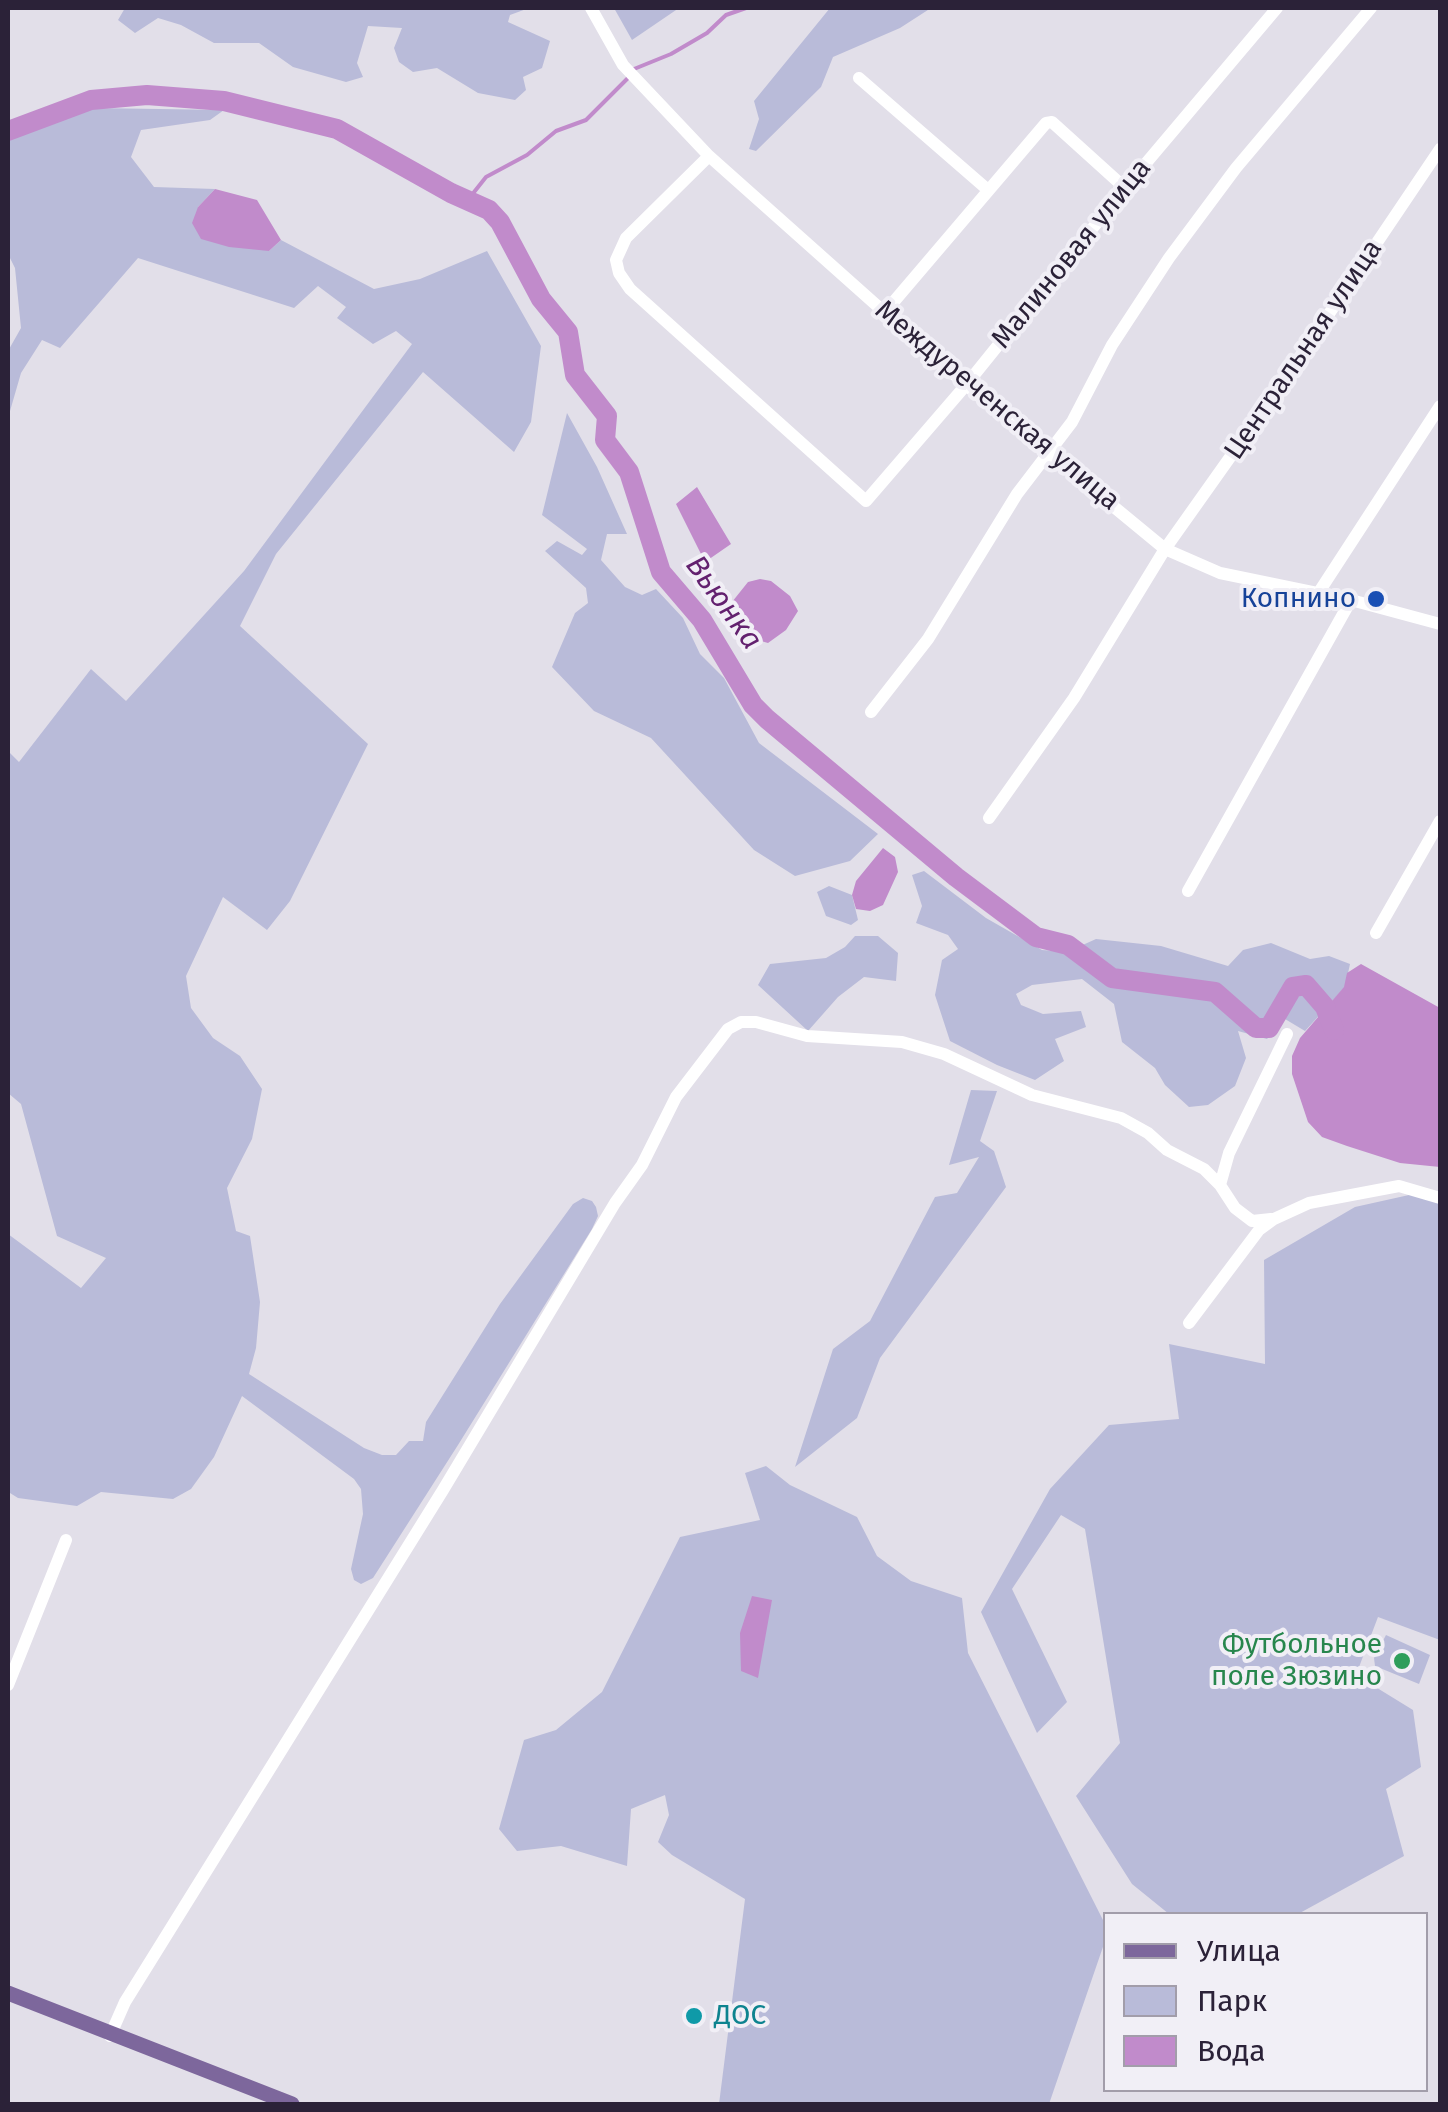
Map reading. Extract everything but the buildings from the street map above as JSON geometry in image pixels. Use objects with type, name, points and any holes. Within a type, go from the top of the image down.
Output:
[{"type":"main road","points":[[8,1994],[292,2104]]},
{"type":"street","name":"Междуреченская улица","points":[[591,8],[623,65],[709,156],[966,385],[1166,548],[1220,573],[1319,592],[1440,624]]},
{"type":"street","name":"Малиновая улица","points":[[709,156],[626,238],[616,260],[619,273],[630,290],[866,501],[1278,8]]},
{"type":"street","points":[[871,712],[928,639],[1018,494],[1072,422],[1112,345],[1169,258],[1236,168],[1370,8]]},
{"type":"street","points":[[858,78],[988,190]]},
{"type":"street","points":[[885,312],[1046,123],[1052,122],[1125,188]]},
{"type":"street","name":"Центральная улица","points":[[989,818],[1074,698],[1166,548],[1440,150]]},
{"type":"street","points":[[1319,592],[1440,406]]},
{"type":"street","points":[[1188,890],[1351,600]]},
{"type":"street","points":[[1376,932],[1440,822]]},
{"type":"street","points":[[110,2036],[126,2002],[453,1474],[614,1203],[642,1165],[676,1098],[728,1029],[741,1022],[756,1022],[806,1036],[902,1042],[944,1054],[1032,1095],[1121,1118],[1148,1133],[1167,1150],[1204,1168],[1235,1208],[1252,1221],[1274,1219]]},
{"type":"street","points":[[1220,1185],[1229,1152],[1287,1034]]},
{"type":"street","points":[[1189,1323],[1259,1230],[1274,1219],[1309,1203],[1399,1186],[1440,1198]]},
{"type":"street","points":[[8,1685],[66,1540]]},
{"type":"green space","points":[[125,8],[529,8],[510,15],[508,22],[550,41],[542,68],[523,77],[526,90],[515,100],[478,93],[437,68],[413,72],[399,62],[394,48],[402,28],[368,26],[357,63],[363,77],[346,82],[293,67],[259,43],[214,43],[158,18],[135,33],[118,20]]},
{"type":"green space","points":[[614,8],[679,8],[632,40]]},
{"type":"green space","points":[[830,8],[931,8],[900,28],[833,57],[821,87],[756,151],[749,149],[759,119],[754,101]]},
{"type":"green space","points":[[93,108],[224,110],[210,120],[141,130],[131,157],[154,187],[215,189],[198,207],[269,251],[281,240],[374,289],[420,279],[487,251],[541,346],[531,422],[514,452],[423,372],[276,554],[240,626],[368,744],[290,901],[267,930],[223,897],[186,976],[191,1008],[213,1038],[240,1056],[262,1089],[252,1139],[227,1188],[236,1231],[250,1236],[260,1302],[249,1374],[364,1448],[396,1455],[409,1441],[423,1441],[426,1422],[500,1304],[573,1204],[583,1198],[596,1207],[598,1216],[592,1229],[458,1445],[373,1578],[361,1584],[354,1580],[351,1569],[363,1514],[361,1489],[354,1479],[242,1396],[214,1457],[191,1489],[173,1499],[101,1492],[77,1506],[18,1498],[10,1493],[8,1234],[81,1288],[106,1258],[57,1236],[21,1104],[8,1093],[8,751],[19,762],[91,669],[126,701],[244,571],[412,344],[396,331],[373,344],[337,318],[346,307],[318,286],[294,308],[138,258],[60,348],[42,340],[21,373],[8,418],[8,351],[21,328],[15,268],[8,254],[8,140]]},
{"type":"green space","points":[[567,413],[627,534],[607,534],[601,560],[625,587],[642,595],[656,589],[683,618],[700,654],[724,678],[759,743],[878,834],[850,861],[795,876],[754,850],[651,738],[594,711],[552,667],[575,613],[588,603],[586,588],[545,551],[557,541],[582,555],[587,549],[542,515]]},
{"type":"green space","points":[[924,871],[986,918],[1042,950],[1067,952],[1096,939],[1161,946],[1228,966],[1243,950],[1271,943],[1310,959],[1329,956],[1350,964],[1345,987],[1305,1031],[1285,1019],[1267,1039],[1238,1031],[1246,1058],[1235,1086],[1208,1105],[1189,1107],[1165,1085],[1155,1068],[1122,1042],[1114,1004],[1082,979],[1032,985],[1016,994],[1021,1005],[1043,1014],[1081,1011],[1086,1027],[1055,1039],[1064,1061],[1035,1080],[950,1041],[935,995],[942,960],[958,949],[948,935],[916,923],[922,906],[912,875]]},
{"type":"green space","points":[[829,886],[852,895],[858,920],[851,925],[826,916],[817,892]]},
{"type":"green space","points":[[855,936],[878,936],[898,953],[896,981],[864,977],[838,997],[808,1031],[758,985],[770,964],[826,958]]},
{"type":"green space","points":[[971,1090],[997,1091],[980,1141],[994,1151],[1006,1187],[880,1358],[857,1418],[795,1467],[833,1349],[870,1321],[935,1197],[957,1193],[979,1157],[949,1165]]},
{"type":"green space","points":[[1418,1193],[1440,1198],[1440,1640],[1378,1617],[1356,1675],[1413,1710],[1421,1767],[1386,1789],[1404,1856],[1302,1912],[1167,1912],[1132,1884],[1076,1796],[1120,1743],[1085,1529],[1061,1515],[1012,1589],[1067,1702],[1037,1733],[981,1612],[1050,1489],[1109,1425],[1179,1419],[1169,1344],[1265,1364],[1264,1260],[1355,1207]]},
{"type":"green space","points":[[766,1466],[790,1485],[857,1517],[877,1556],[911,1581],[962,1598],[968,1653],[1103,1920],[1103,1947],[1049,2104],[719,2104],[745,1899],[672,1855],[658,1842],[669,1815],[665,1795],[631,1809],[627,1866],[561,1846],[517,1851],[499,1829],[524,1740],[556,1730],[602,1692],[680,1537],[760,1520],[745,1473]]},
{"type":"green space","name":"Футбольное поле Зюзино","points":[[1386,1635],[1430,1655],[1419,1684],[1375,1666],[1374,1658]]},
{"type":"water","points":[[215,189],[257,200],[281,240],[269,251],[229,247],[201,239],[192,223],[198,207]]},
{"type":"water","points":[[697,487],[731,544],[705,562],[676,504]]},
{"type":"water","points":[[771,581],[790,596],[798,611],[786,630],[768,643],[761,641],[731,611],[732,602],[748,582]]},
{"type":"water","points":[[883,848],[895,857],[898,872],[883,905],[870,911],[856,909],[852,895],[856,881]]},
{"type":"water","points":[[1361,964],[1440,1008],[1440,1167],[1400,1163],[1347,1146],[1322,1137],[1308,1122],[1292,1074],[1292,1056],[1300,1038],[1344,987],[1347,973]]},
{"type":"water","points":[[752,1596],[772,1600],[758,1678],[741,1671],[740,1633]]},
{"type":"waterway","points":[[634,69],[671,54],[707,33],[726,15],[746,8]]},
{"type":"waterway","points":[[467,201],[486,177],[527,155],[556,131],[586,120],[629,77]]},
{"type":"waterway","name":"Вьюнка","points":[[8,131],[91,100],[147,95],[224,101],[337,129],[489,210],[500,222],[541,299],[568,332],[575,375],[607,416],[605,440],[629,472],[661,572],[702,620],[753,705],[767,719],[956,877],[1036,937],[1068,945],[1112,978],[1215,992],[1256,1028],[1269,1028],[1293,987],[1306,985],[1325,1007],[1334,1030]]},
{"type":"place","name":"Копнино","points":[[1376,599]]},
{"type":"place","name":"Футбольное поле Зюзино","points":[[1402,1661]]},
{"type":"place","name":"ДОС","points":[[694,2016]]}]
